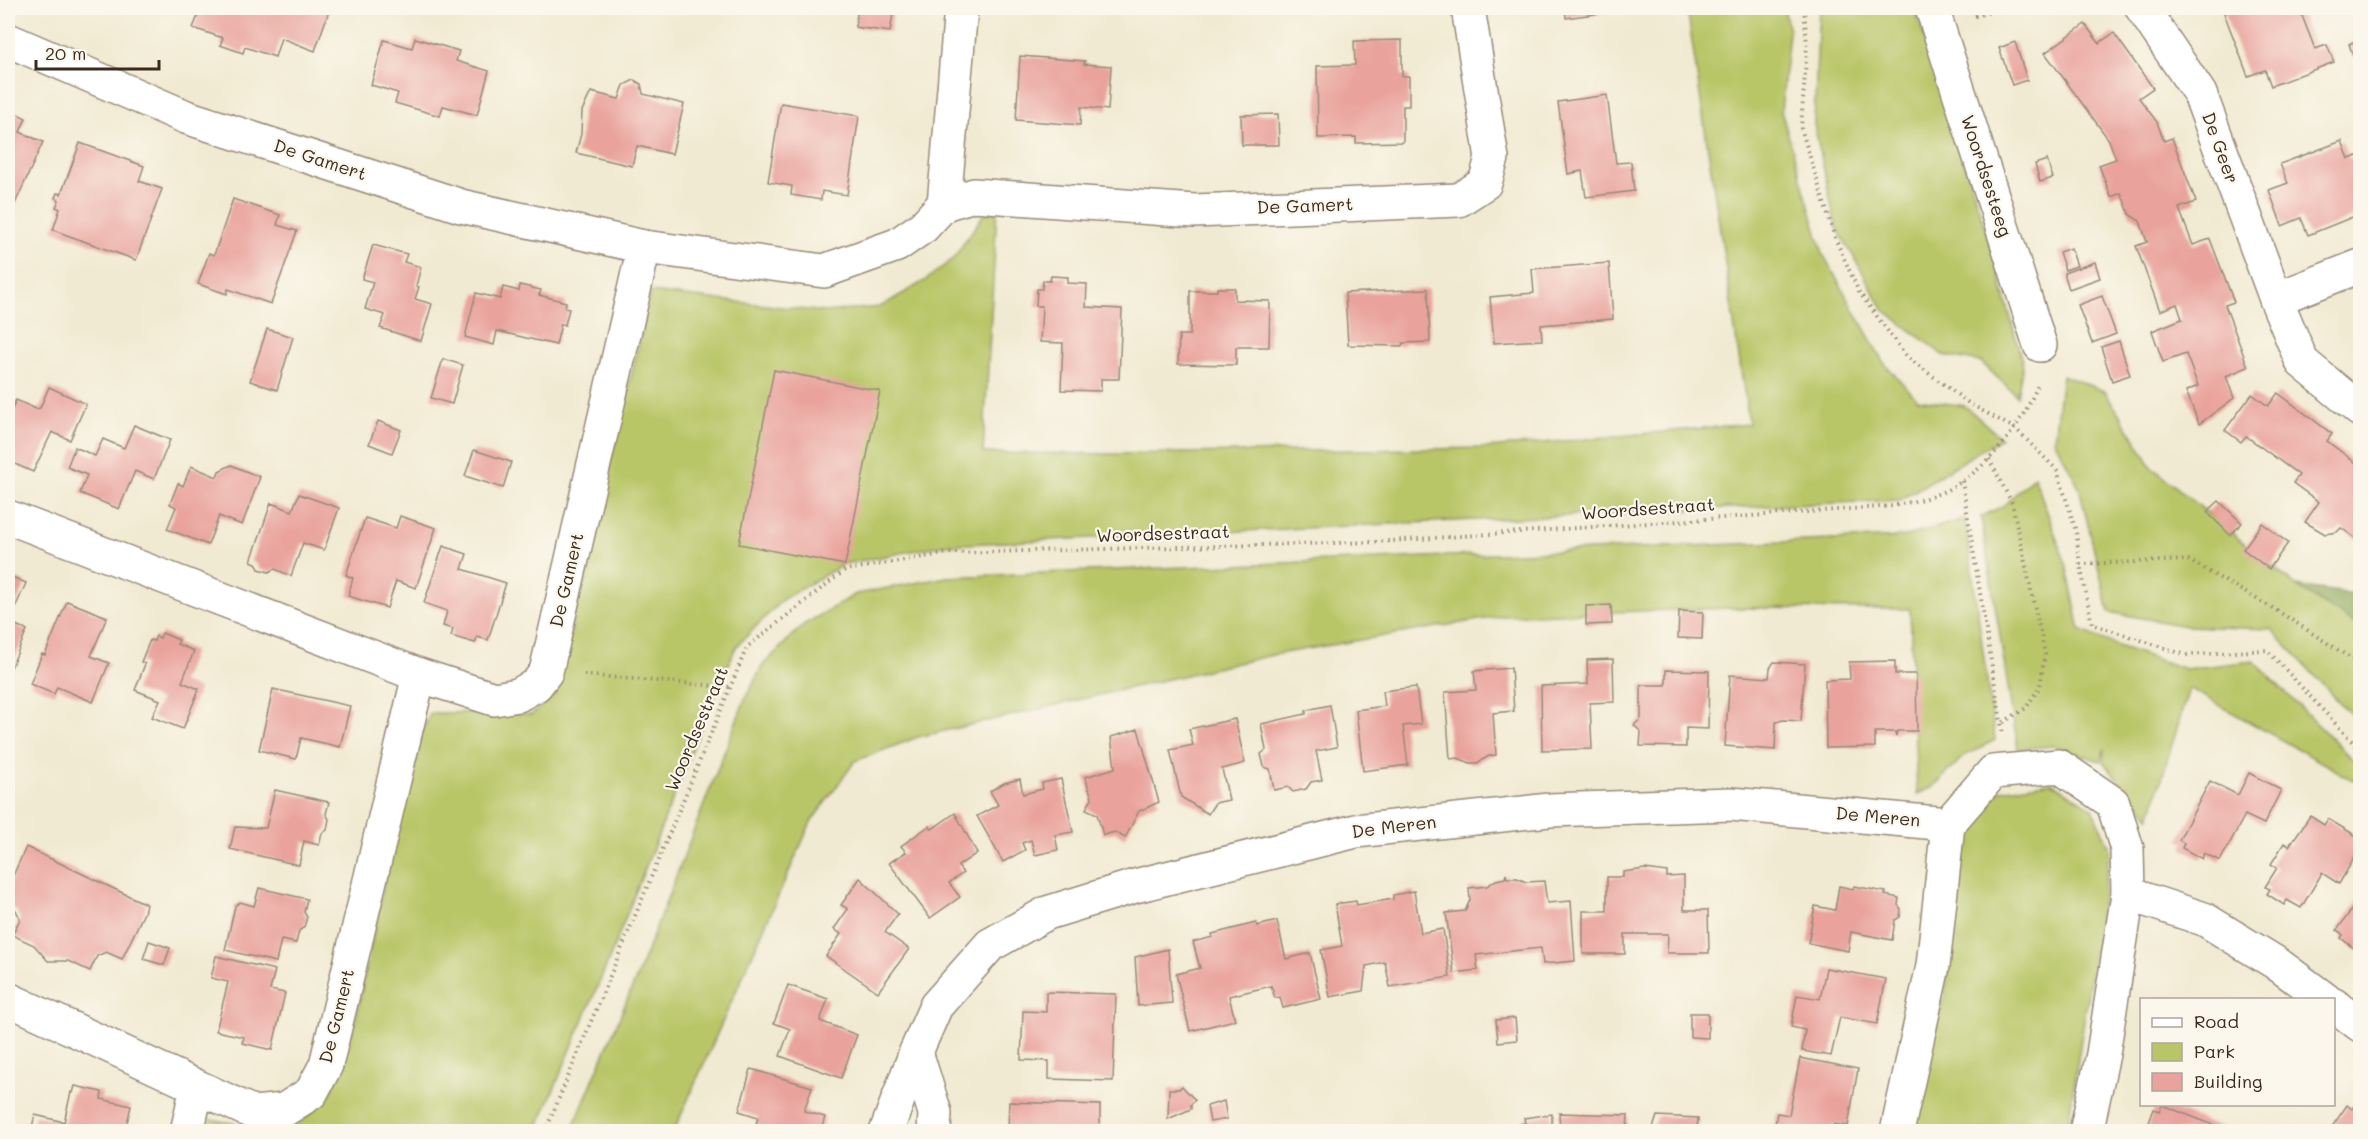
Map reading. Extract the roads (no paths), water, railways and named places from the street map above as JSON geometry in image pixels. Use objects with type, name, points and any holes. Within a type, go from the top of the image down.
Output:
[{"type":"street","points":[[944,204],[961,8]]},
{"type":"street","name":"De Gamert","points":[[8,40],[186,117],[461,206],[644,247],[824,271],[897,245],[922,227],[944,204],[974,195],[1194,211],[1459,200],[1485,183],[1492,158],[1468,8]]},
{"type":"street","name":"Woordsesteeg","points":[[1932,8],[2040,345]]},
{"type":"street","name":"De Geer","points":[[2142,8],[2200,94],[2276,299],[2302,362],[2361,410]]},
{"type":"street","name":"De Gamert","points":[[8,999],[254,1113],[284,1110],[311,1093],[326,1065],[419,675],[494,699],[518,696],[536,685],[546,672],[644,247]]},
{"type":"street","points":[[2276,299],[2361,266]]},
{"type":"street","points":[[8,517],[419,675]]},
{"type":"street","points":[[1897,1131],[1933,966],[1948,824],[1993,772],[2058,766],[2113,803],[2127,849],[2128,894],[2103,1054],[2086,1131]]},
{"type":"street","name":"De Meren","points":[[886,1131],[936,1006],[990,945],[1047,913],[1135,886],[1356,831],[1549,810],[1731,804],[1948,824]]},
{"type":"street","points":[[2128,894],[2204,919],[2276,963],[2325,998]]},
{"type":"street","points":[[2335,1006],[2361,1025]]},
{"type":"street","points":[[916,1052],[935,1113],[934,1131]]},
{"type":"street","points":[[187,1131],[197,1087]]}]
